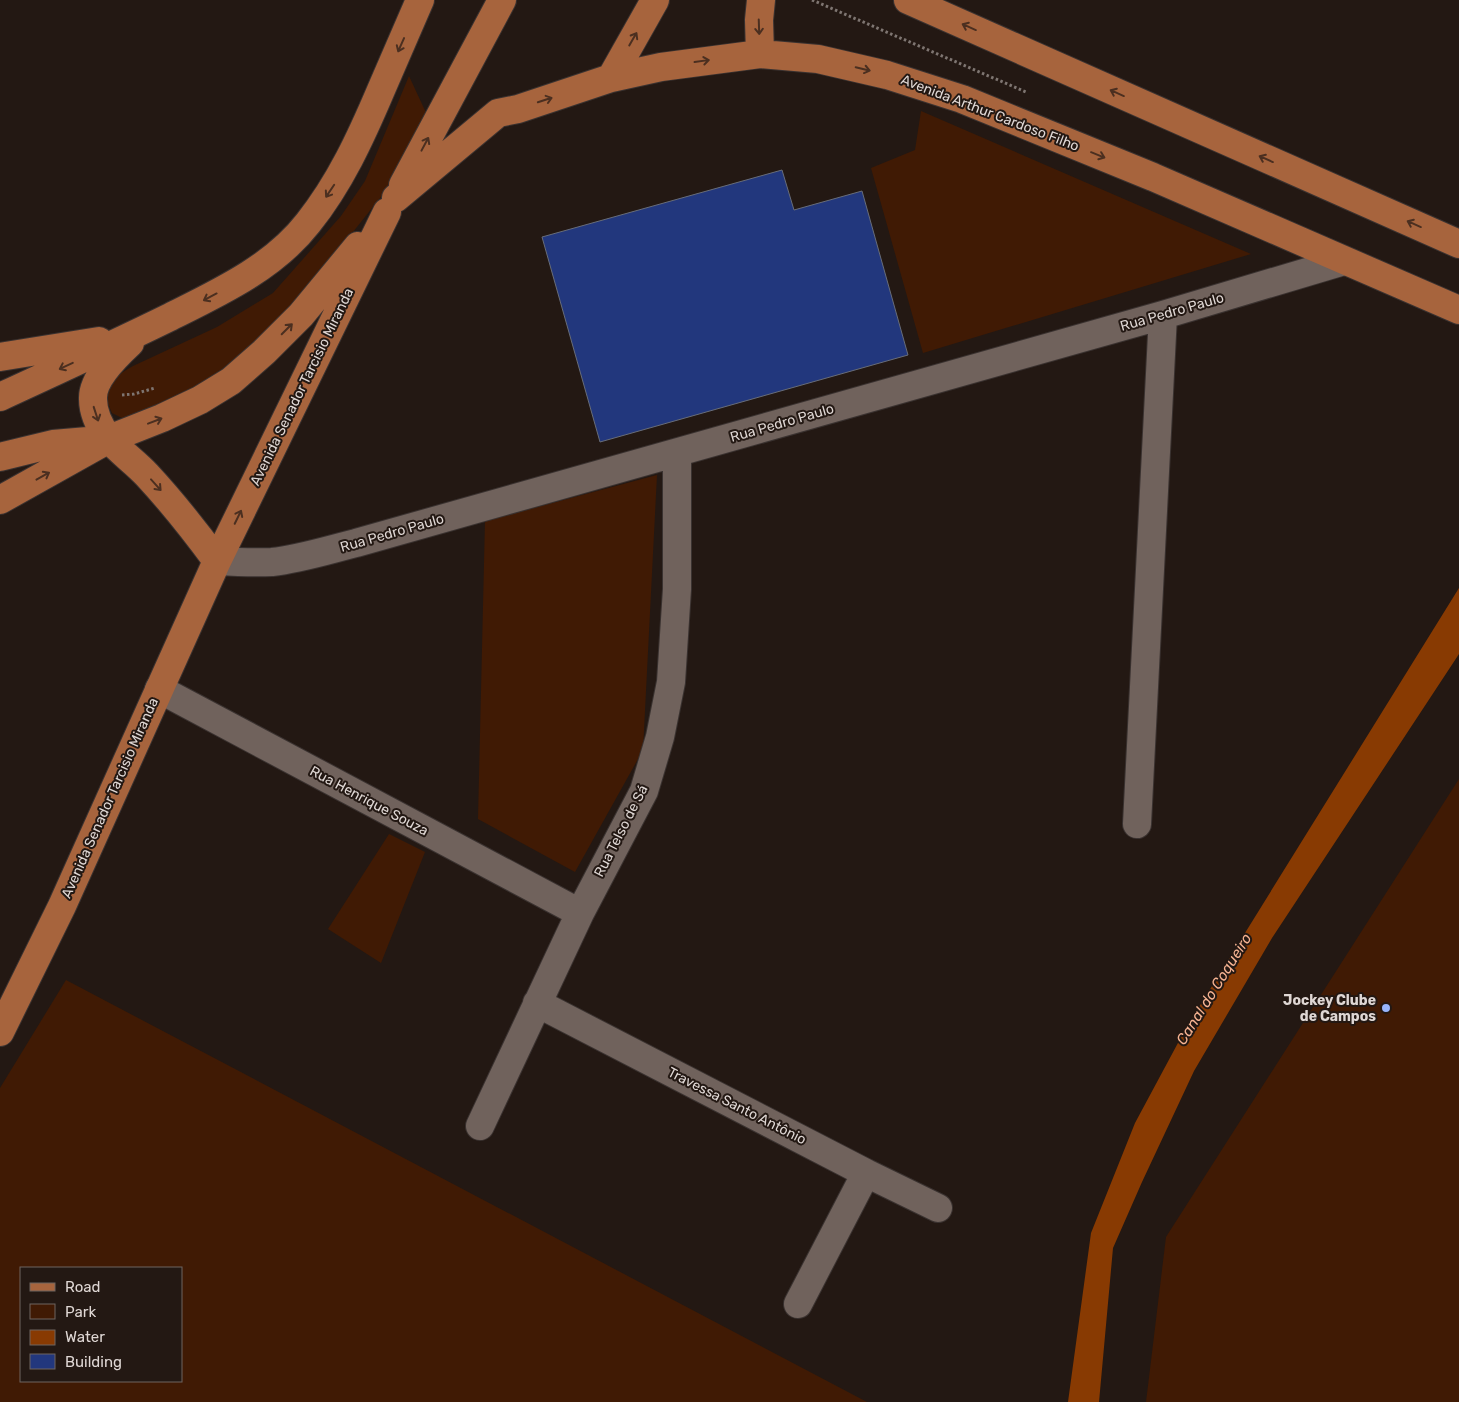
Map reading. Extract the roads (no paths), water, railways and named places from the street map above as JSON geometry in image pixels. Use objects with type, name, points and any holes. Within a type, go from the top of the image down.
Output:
[{"type":"main road","points":[[0,397],[212,296],[250,274],[282,252],[308,224],[335,184],[358,143],[420,0]]},
{"type":"main road","name":"Avenida Senador Tarcisio Miranda","points":[[0,1032],[62,906],[217,561],[391,205],[502,0]]},
{"type":"main road","points":[[611,78],[655,0]]},
{"type":"main road","points":[[760,54],[759,20],[761,0]]},
{"type":"main road","points":[[908,0],[1459,244]]},
{"type":"main road","name":"Avenida Arthur Cardoso Filho","points":[[391,205],[498,113],[518,109],[611,78],[661,67],[760,54],[818,59],[887,75],[962,99],[1154,177],[1459,310]]},
{"type":"main road","name":"Avenida Senador Tarcisio Miranda","points":[[109,439],[170,415],[200,400],[230,381],[264,352],[301,315],[391,205]]},
{"type":"main road","points":[[0,357],[137,333]]},
{"type":"main road","points":[[137,333],[104,371],[92,397],[94,408],[102,429],[109,439],[145,473],[177,509],[217,561]]},
{"type":"main road","points":[[0,458],[53,444],[109,439]]},
{"type":"main road","points":[[0,500],[109,439]]},
{"type":"street","name":"Rua Pedro Paulo","points":[[217,561],[272,562],[307,556],[676,453],[1344,261]]},
{"type":"street","points":[[1137,824],[1163,314]]},
{"type":"street","name":"Rua Telso de Sá","points":[[480,1126],[580,913],[644,791],[660,738],[671,682],[677,589],[676,453]]},
{"type":"street","name":"Rua Henrique Souza","points":[[159,689],[580,913]]},
{"type":"street","name":"Travessa Santo Antônio","points":[[537,1002],[866,1173],[938,1208]]},
{"type":"street","points":[[798,1304],[866,1173]]},
{"type":"water","name":"Canal do Coqueiro","points":[[1459,588],[1459,654],[1272,938],[1194,1071],[1113,1248],[1099,1402],[1068,1402],[1091,1233],[1135,1123],[1186,1028]]},
{"type":"place","name":"Jockey Clube de Campos","points":[[1386,1008]]}]
